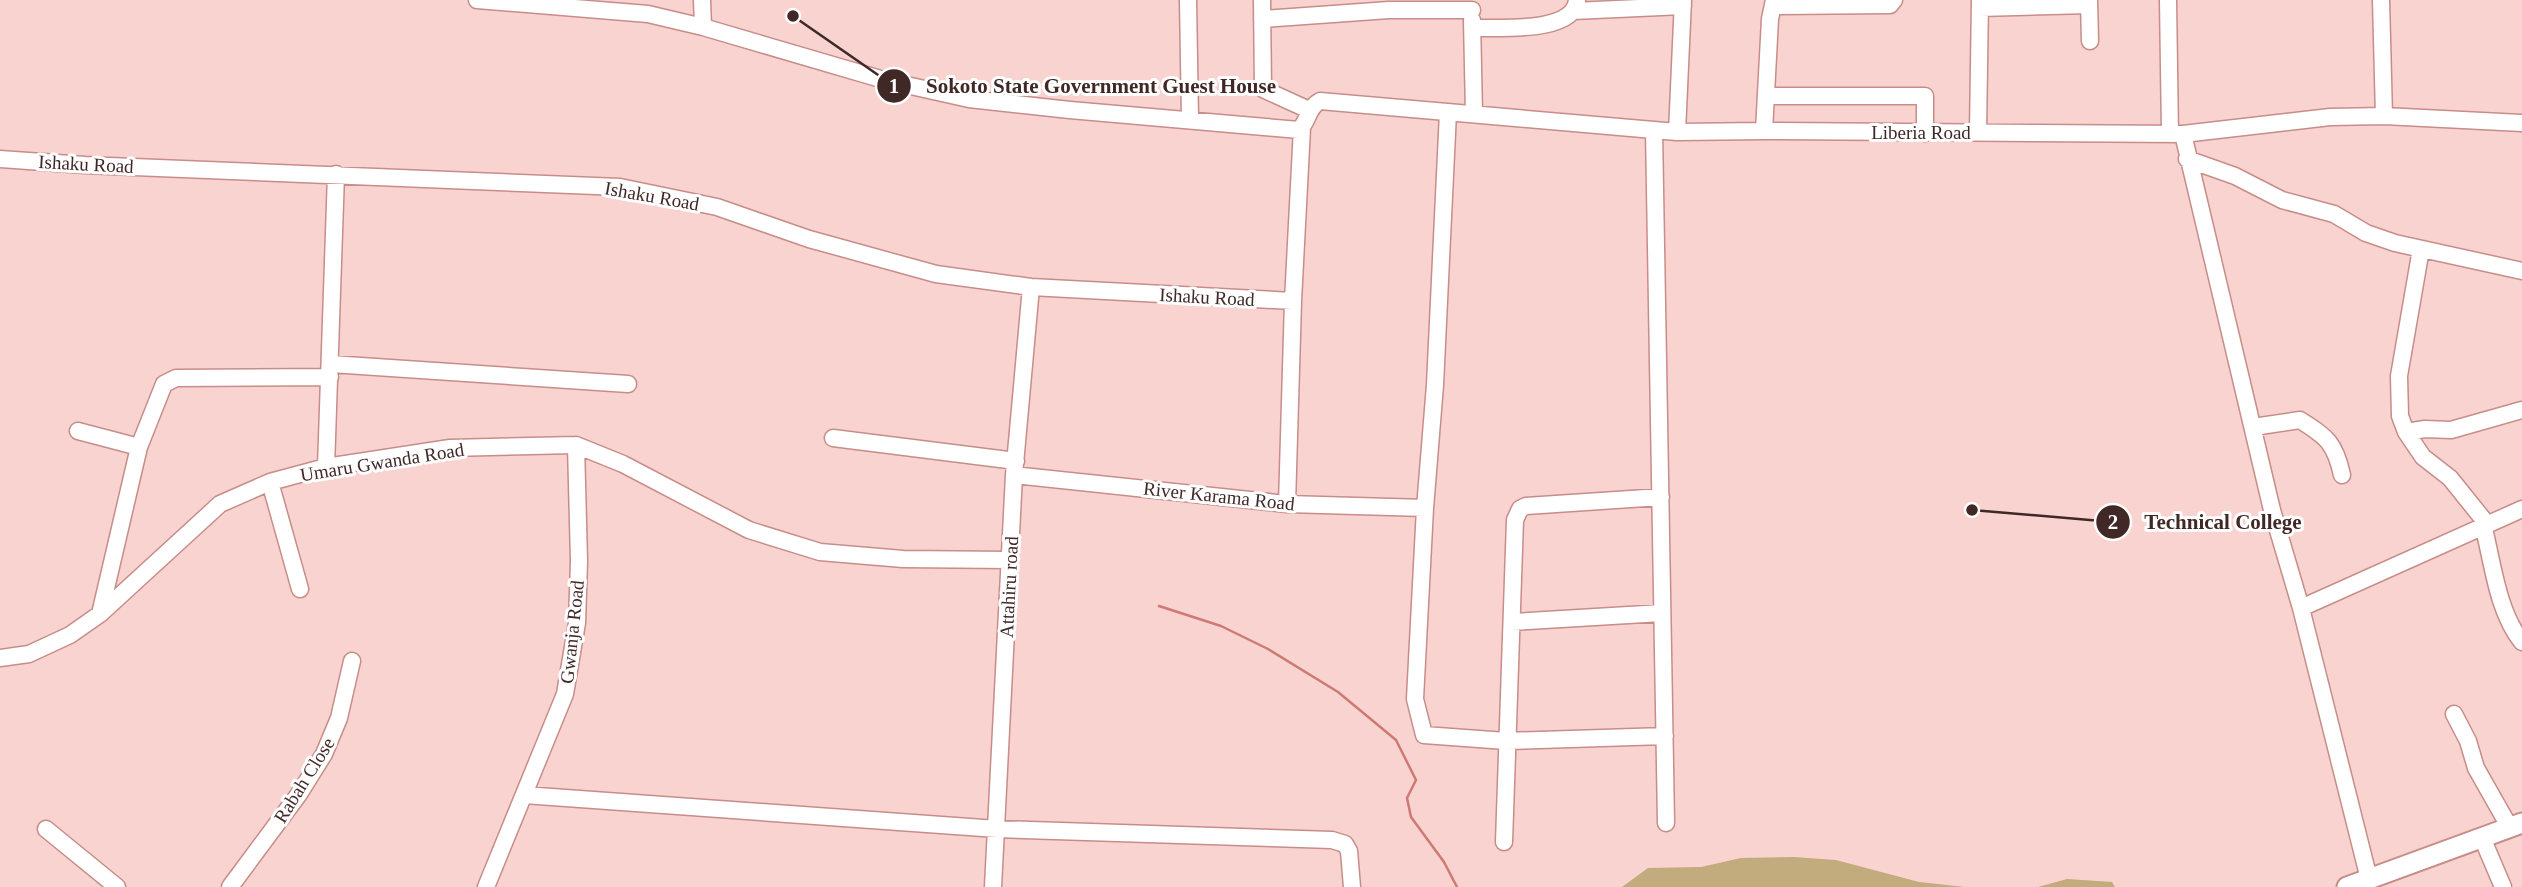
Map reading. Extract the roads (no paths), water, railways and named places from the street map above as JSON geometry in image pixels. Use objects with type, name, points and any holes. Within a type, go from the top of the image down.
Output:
[{"type":"main road","points":[[2374,883],[2518,828]]},
{"type":"main road","points":[[2347,887],[2374,883],[2486,847],[2518,828]]},
{"type":"street","points":[[477,0],[567,4],[648,14],[703,27],[884,80],[969,99],[1299,130],[1302,128]]},
{"type":"street","points":[[702,0],[703,27]]},
{"type":"street","points":[[1188,0],[1190,119]]},
{"type":"street","points":[[1262,0],[1262,19],[1389,5],[1472,5],[1474,114]]},
{"type":"street","points":[[1764,131],[1770,19],[1774,3],[1890,5],[1894,0]]},
{"type":"street","points":[[2168,0],[2176,134],[2187,159],[2273,509],[2374,883]]},
{"type":"street","points":[[2381,0],[2384,116]]},
{"type":"street","points":[[1472,28],[1560,22],[1575,6],[1683,3],[1677,132]]},
{"type":"street","points":[[1978,132],[1980,4],[2089,3],[2090,41]]},
{"type":"street","name":"Liberia Road","points":[[1262,19],[1263,89],[1315,106],[1448,112],[1677,132],[2176,134],[2330,117],[2384,116],[2522,123]]},
{"type":"street","points":[[1767,96],[1925,96],[1926,133]]},
{"type":"street","points":[[1287,504],[1302,128],[1315,106]]},
{"type":"street","points":[[1448,112],[1435,385],[1425,508],[1415,699],[1424,735],[1506,741],[1665,736]]},
{"type":"street","points":[[1654,131],[1666,823]]},
{"type":"street","name":"Ishaku Road","points":[[0,159],[620,187],[717,207],[809,239],[936,274],[1031,287],[1293,301]]},
{"type":"street","points":[[2187,159],[2235,176],[2282,200],[2334,214],[2366,233],[2421,249],[2522,271]]},
{"type":"street","points":[[326,467],[337,174]]},
{"type":"street","points":[[2421,249],[2399,376],[2399,416],[2423,457],[2450,478],[2485,525],[2502,602],[2508,620],[2522,642]]},
{"type":"street","name":"Attahiru road","points":[[993,887],[1015,468],[1031,287]]},
{"type":"street","points":[[100,614],[139,447],[164,384],[176,378],[330,371],[628,384]]},
{"type":"street","points":[[2406,432],[2426,429],[2451,430],[2522,410]]},
{"type":"street","points":[[2253,427],[2300,421],[2331,443],[2338,456],[2342,475]]},
{"type":"street","points":[[78,431],[139,447]]},
{"type":"street","name":"River Karama Road","points":[[833,438],[1015,468],[1287,504],[1425,508]]},
{"type":"street","name":"Umaru Gwanda Road","points":[[0,658],[29,654],[70,635],[100,614],[220,504],[270,482],[326,467],[450,448],[576,445],[623,464],[749,530],[820,552],[903,559],[1010,559]]},
{"type":"street","name":"Gwanja Road","points":[[485,887],[565,694],[577,623],[579,561],[576,445]]},
{"type":"street","points":[[270,482],[300,589]]},
{"type":"street","points":[[1504,842],[1515,520],[1520,509],[1526,506],[1661,497]]},
{"type":"street","points":[[2301,608],[2522,509]]},
{"type":"street","points":[[1513,622],[1662,612]]},
{"type":"street","name":"Rabah Close","points":[[230,887],[299,794],[324,754],[339,718],[352,661]]},
{"type":"street","points":[[2454,714],[2468,741],[2476,768],[2518,828]]},
{"type":"street","points":[[524,795],[997,829],[1332,841],[1345,844],[1349,851],[1352,887]]},
{"type":"street","points":[[46,829],[117,887]]},
{"type":"street","points":[[2486,847],[2503,887]]},
{"type":"waterway","points":[[1159,606],[1221,626],[1268,649],[1338,692],[1396,740],[1416,780],[1407,798],[1411,817],[1444,862],[1457,887]]},
{"type":"place","name":"Sokoto State Government Guest House","points":[[793,16]]},
{"type":"place","name":"Technical College","points":[[1972,510]]}]
